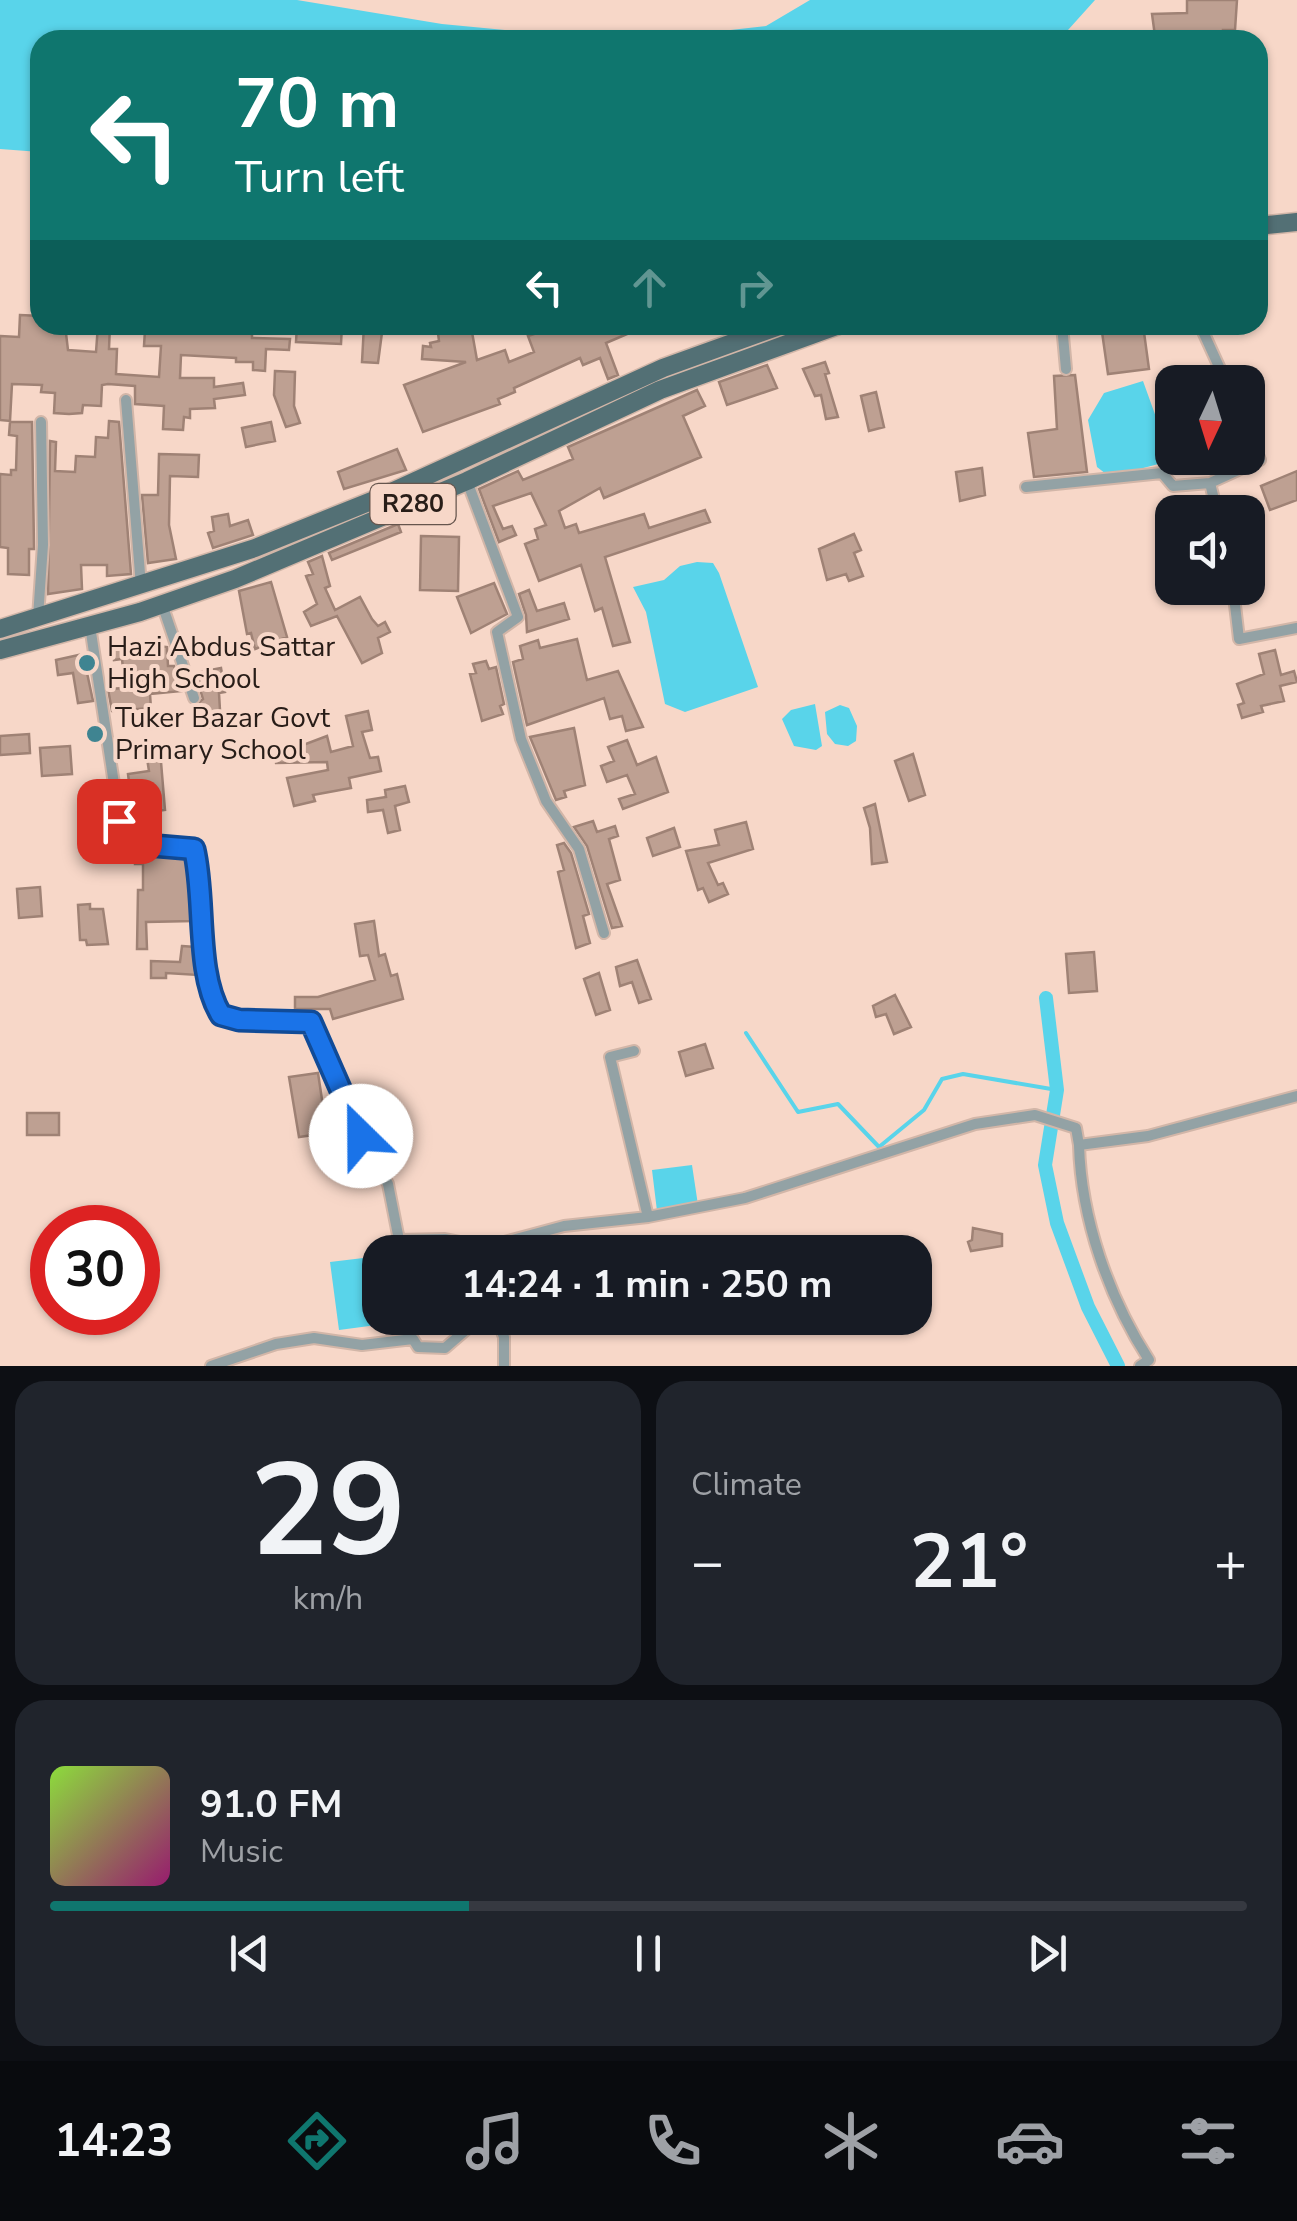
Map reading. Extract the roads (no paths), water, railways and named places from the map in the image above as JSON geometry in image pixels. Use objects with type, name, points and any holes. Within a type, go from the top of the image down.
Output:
[{"type":"main road","points":[[1268,225],[1297,222]]},
{"type":"main road","name":"R280","points":[[0,629],[255,548],[358,507],[663,368],[754,335]]},
{"type":"main road","name":"R280","points":[[0,650],[90,626],[234,579],[467,481],[660,390],[812,335]]},
{"type":"street","points":[[1063,335],[1066,368]]},
{"type":"street","points":[[1205,335],[1218,365]]},
{"type":"street","points":[[126,400],[141,587]]},
{"type":"street","points":[[38,618],[43,545],[41,422]]},
{"type":"street","points":[[1026,487],[1162,473],[1172,486],[1210,483],[1227,475]]},
{"type":"street","points":[[467,481],[518,617],[497,632],[521,739],[546,801],[579,849],[604,933]]},
{"type":"street","points":[[1210,483],[1213,495]]},
{"type":"street","points":[[162,604],[194,698]]},
{"type":"street","points":[[1236,605],[1240,638],[1297,628]]},
{"type":"street","points":[[90,626],[123,843],[194,849],[200,871],[206,962],[216,1008],[221,1015],[239,1020],[311,1022],[361,1136],[388,1184],[399,1240],[445,1239],[486,1247],[564,1226],[648,1218],[744,1198],[975,1124],[1035,1116],[1076,1128],[1084,1205],[1128,1327],[1149,1360],[1143,1364]]},
{"type":"street","points":[[634,1052],[610,1058],[648,1218]]},
{"type":"street","points":[[1080,1145],[1148,1136],[1297,1096]]},
{"type":"street","points":[[211,1366],[276,1344],[314,1338],[362,1344],[413,1339],[418,1348],[444,1348],[474,1323],[497,1319],[504,1338],[504,1366]]},
{"type":"water","points":[[0,0],[297,0],[504,30],[30,30],[30,151],[0,149]]},
{"type":"water","points":[[810,0],[1095,0],[1068,30],[731,30],[766,26]]},
{"type":"water","points":[[1143,381],[1155,414],[1155,465],[1110,477],[1097,467],[1088,420],[1104,393]]},
{"type":"water","points":[[713,563],[719,573],[758,687],[685,712],[665,704],[646,612],[633,587],[664,580],[680,566]]},
{"type":"water","points":[[815,704],[822,746],[816,750],[794,746],[782,719],[791,710]]},
{"type":"water","points":[[840,705],[849,708],[857,726],[856,741],[848,746],[835,744],[827,734],[825,712]]},
{"type":"water","points":[[692,1165],[698,1205],[657,1211],[652,1170]]},
{"type":"water","points":[[362,1258],[362,1327],[339,1330],[330,1262]]},
{"type":"waterway","points":[[1046,998],[1057,1090],[1045,1165],[1057,1223],[1088,1307],[1118,1366]]},
{"type":"waterway","points":[[746,1033],[798,1112],[838,1104],[879,1147],[924,1110],[942,1079],[963,1074],[1057,1090]]},
{"type":"place","name":"Hazi Abdus Sattar High School","points":[[87,663]]},
{"type":"place","name":"Tuker Bazar Govt Primary School","points":[[95,734]]}]
